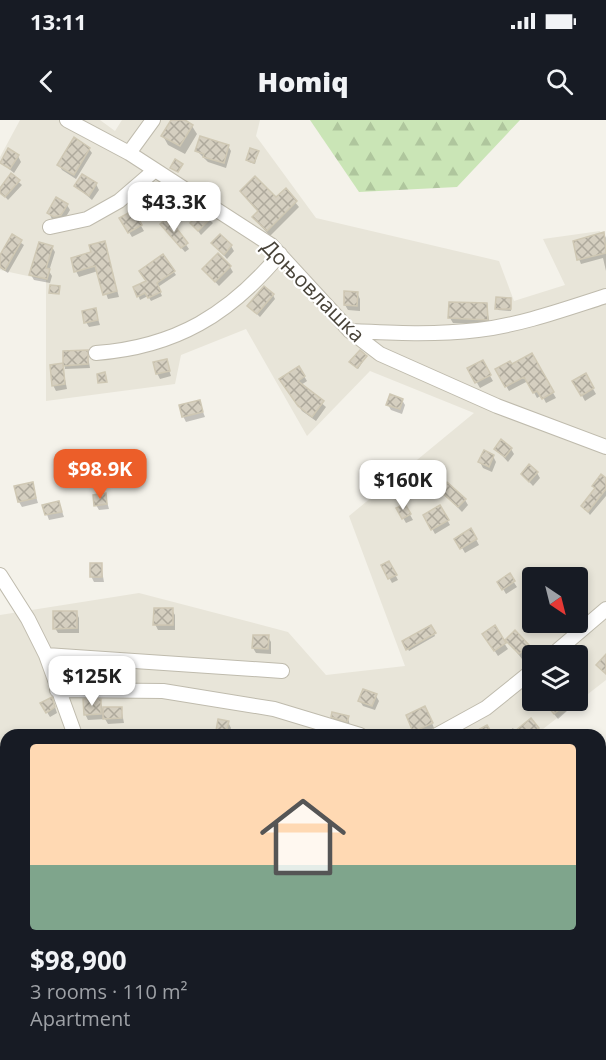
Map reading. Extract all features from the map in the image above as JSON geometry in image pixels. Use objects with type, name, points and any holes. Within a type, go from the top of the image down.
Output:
[{"type":"street","name":"Доњовлашка","points":[[67,120],[129,153],[271,244],[350,331],[380,354],[497,406],[606,447]]},
{"type":"street","points":[[129,153],[153,120]]},
{"type":"street","points":[[50,227],[95,215],[119,201],[155,170]]},
{"type":"street","points":[[96,353],[123,351],[172,339],[211,318],[243,295],[280,254]]},
{"type":"street","points":[[350,331],[422,334],[480,330],[555,312],[606,296]]},
{"type":"street","points":[[0,574],[46,655],[73,729]]},
{"type":"street","points":[[564,645],[606,609]]},
{"type":"street","points":[[46,655],[282,671]]},
{"type":"street","points":[[447,729],[486,708],[522,679]]},
{"type":"street","points":[[57,690],[163,691],[273,709],[340,729]]},
{"type":"shaded area","points":[[20,120],[100,120],[115,131],[122,120],[260,120],[256,136],[316,218],[499,261],[514,301],[565,285],[543,239],[600,231],[606,248],[606,680],[588,694],[588,645],[522,645],[522,711],[566,711],[543,729],[0,729],[0,615],[139,593],[288,632],[326,675],[405,666],[349,516],[474,413],[370,371],[307,436],[246,329],[181,355],[175,384],[46,401],[46,280],[0,270],[0,157]]},
{"type":"green space","points":[[310,120],[520,120],[457,187],[359,192]]},
{"type":"building","points":[[171,120],[185,120],[193,125],[180,146],[161,136]]},
{"type":"building","points":[[200,136],[229,145],[224,163],[203,157],[204,154],[195,151]]},
{"type":"building","points":[[74,137],[90,148],[74,175],[57,165]]},
{"type":"building","points":[[8,148],[19,155],[10,169],[0,163]]},
{"type":"building","points":[[250,148],[259,151],[254,163],[246,160]]},
{"type":"building","points":[[175,159],[183,164],[178,172],[170,168]]},
{"type":"building","points":[[11,173],[20,180],[5,197],[0,193],[0,188]]},
{"type":"building","points":[[82,174],[97,183],[89,196],[74,186]]},
{"type":"building","points":[[255,176],[276,197],[286,188],[297,201],[267,231],[252,217],[258,211],[240,191]]},
{"type":"building","points":[[56,197],[68,204],[61,215],[54,217],[47,213]]},
{"type":"building","points":[[134,210],[142,225],[128,233],[119,218]]},
{"type":"building","points":[[202,211],[212,217],[198,231],[190,223]]},
{"type":"building","points":[[168,217],[188,243],[181,248],[160,224]]},
{"type":"building","points":[[604,232],[606,253],[577,260],[573,241]]},
{"type":"building","points":[[12,234],[22,240],[5,270],[0,267],[0,255]]},
{"type":"building","points":[[220,234],[232,245],[224,255],[211,243]]},
{"type":"building","points":[[105,241],[117,291],[103,295],[95,266],[74,272],[71,258],[91,252],[89,245]]},
{"type":"building","points":[[39,242],[53,246],[46,268],[50,269],[47,279],[29,275]]},
{"type":"building","points":[[218,253],[231,266],[215,282],[202,269]]},
{"type":"building","points":[[163,254],[175,271],[157,283],[161,292],[148,298],[145,293],[137,297],[133,287],[146,281],[139,271]]},
{"type":"building","points":[[50,285],[60,286],[59,294],[49,293]]},
{"type":"building","points":[[264,286],[274,294],[257,314],[247,306]]},
{"type":"building","points":[[344,291],[358,292],[357,306],[344,305]]},
{"type":"building","points":[[496,297],[511,298],[511,309],[495,309]]},
{"type":"building","points":[[449,302],[487,303],[488,320],[448,318]]},
{"type":"building","points":[[96,308],[98,320],[84,323],[82,311]]},
{"type":"building","points":[[88,350],[88,364],[63,366],[63,351]]},
{"type":"building","points":[[360,350],[367,356],[357,368],[349,362]]},
{"type":"building","points":[[532,353],[554,392],[542,399],[537,391],[533,393],[524,377],[505,387],[495,369],[510,361],[512,364]]},
{"type":"building","points":[[167,359],[170,371],[156,374],[153,362]]},
{"type":"building","points":[[483,360],[491,375],[475,383],[467,368]]},
{"type":"building","points":[[63,363],[65,384],[52,386],[50,365]]},
{"type":"building","points":[[299,366],[305,376],[298,381],[324,401],[312,417],[298,406],[279,379]]},
{"type":"building","points":[[105,372],[107,382],[98,383],[97,374]]},
{"type":"building","points":[[586,373],[594,388],[581,396],[572,381]]},
{"type":"building","points":[[390,394],[403,399],[400,409],[386,405]]},
{"type":"building","points":[[200,400],[203,412],[182,417],[179,405]]},
{"type":"building","points":[[501,439],[512,448],[505,457],[494,449]]},
{"type":"building","points":[[484,450],[494,455],[489,467],[478,462]]},
{"type":"building","points":[[529,464],[538,472],[529,482],[521,474]]},
{"type":"building","points":[[601,474],[606,478],[606,489],[588,512],[581,506],[595,488],[592,486]]},
{"type":"building","points":[[33,482],[36,498],[18,502],[14,486]]},
{"type":"building","points":[[447,482],[466,499],[458,507],[440,491]]},
{"type":"building","points":[[106,493],[107,504],[94,506],[93,495]]},
{"type":"building","points":[[59,501],[62,512],[45,515],[42,505]]},
{"type":"building","points":[[405,504],[411,514],[402,519],[396,508]]},
{"type":"building","points":[[440,505],[449,520],[431,530],[423,515]]},
{"type":"building","points":[[471,528],[477,539],[460,549],[454,539]]},
{"type":"building","points":[[389,561],[397,575],[388,579],[381,565]]},
{"type":"building","points":[[90,563],[102,563],[102,577],[90,577]]},
{"type":"building","points":[[510,573],[515,581],[502,590],[497,582]]},
{"type":"building","points":[[154,608],[173,608],[173,625],[153,625]]},
{"type":"building","points":[[53,611],[77,611],[77,628],[53,629]]},
{"type":"building","points":[[431,625],[436,633],[406,650],[402,641]]},
{"type":"building","points":[[495,625],[506,643],[494,651],[482,634]]},
{"type":"building","points":[[515,630],[529,645],[522,645],[522,651],[519,654],[505,640]]},
{"type":"building","points":[[253,635],[269,635],[268,649],[252,648]]},
{"type":"building","points":[[606,654],[606,674],[596,665]]},
{"type":"building","points":[[78,666],[95,667],[95,680],[78,680]]},
{"type":"building","points":[[363,689],[377,694],[372,706],[358,701]]},
{"type":"building","points":[[52,697],[55,707],[46,713],[40,703]]},
{"type":"building","points":[[83,699],[101,699],[101,714],[84,715]]},
{"type":"building","points":[[425,706],[433,723],[420,729],[412,729],[406,715]]},
{"type":"building","points":[[103,707],[122,707],[122,718],[103,719]]},
{"type":"building","points":[[332,712],[349,716],[347,722],[331,717]]},
{"type":"building","points":[[531,718],[539,728],[538,729],[517,729]]},
{"type":"building","points":[[218,719],[229,721],[227,729],[216,729]]}]
